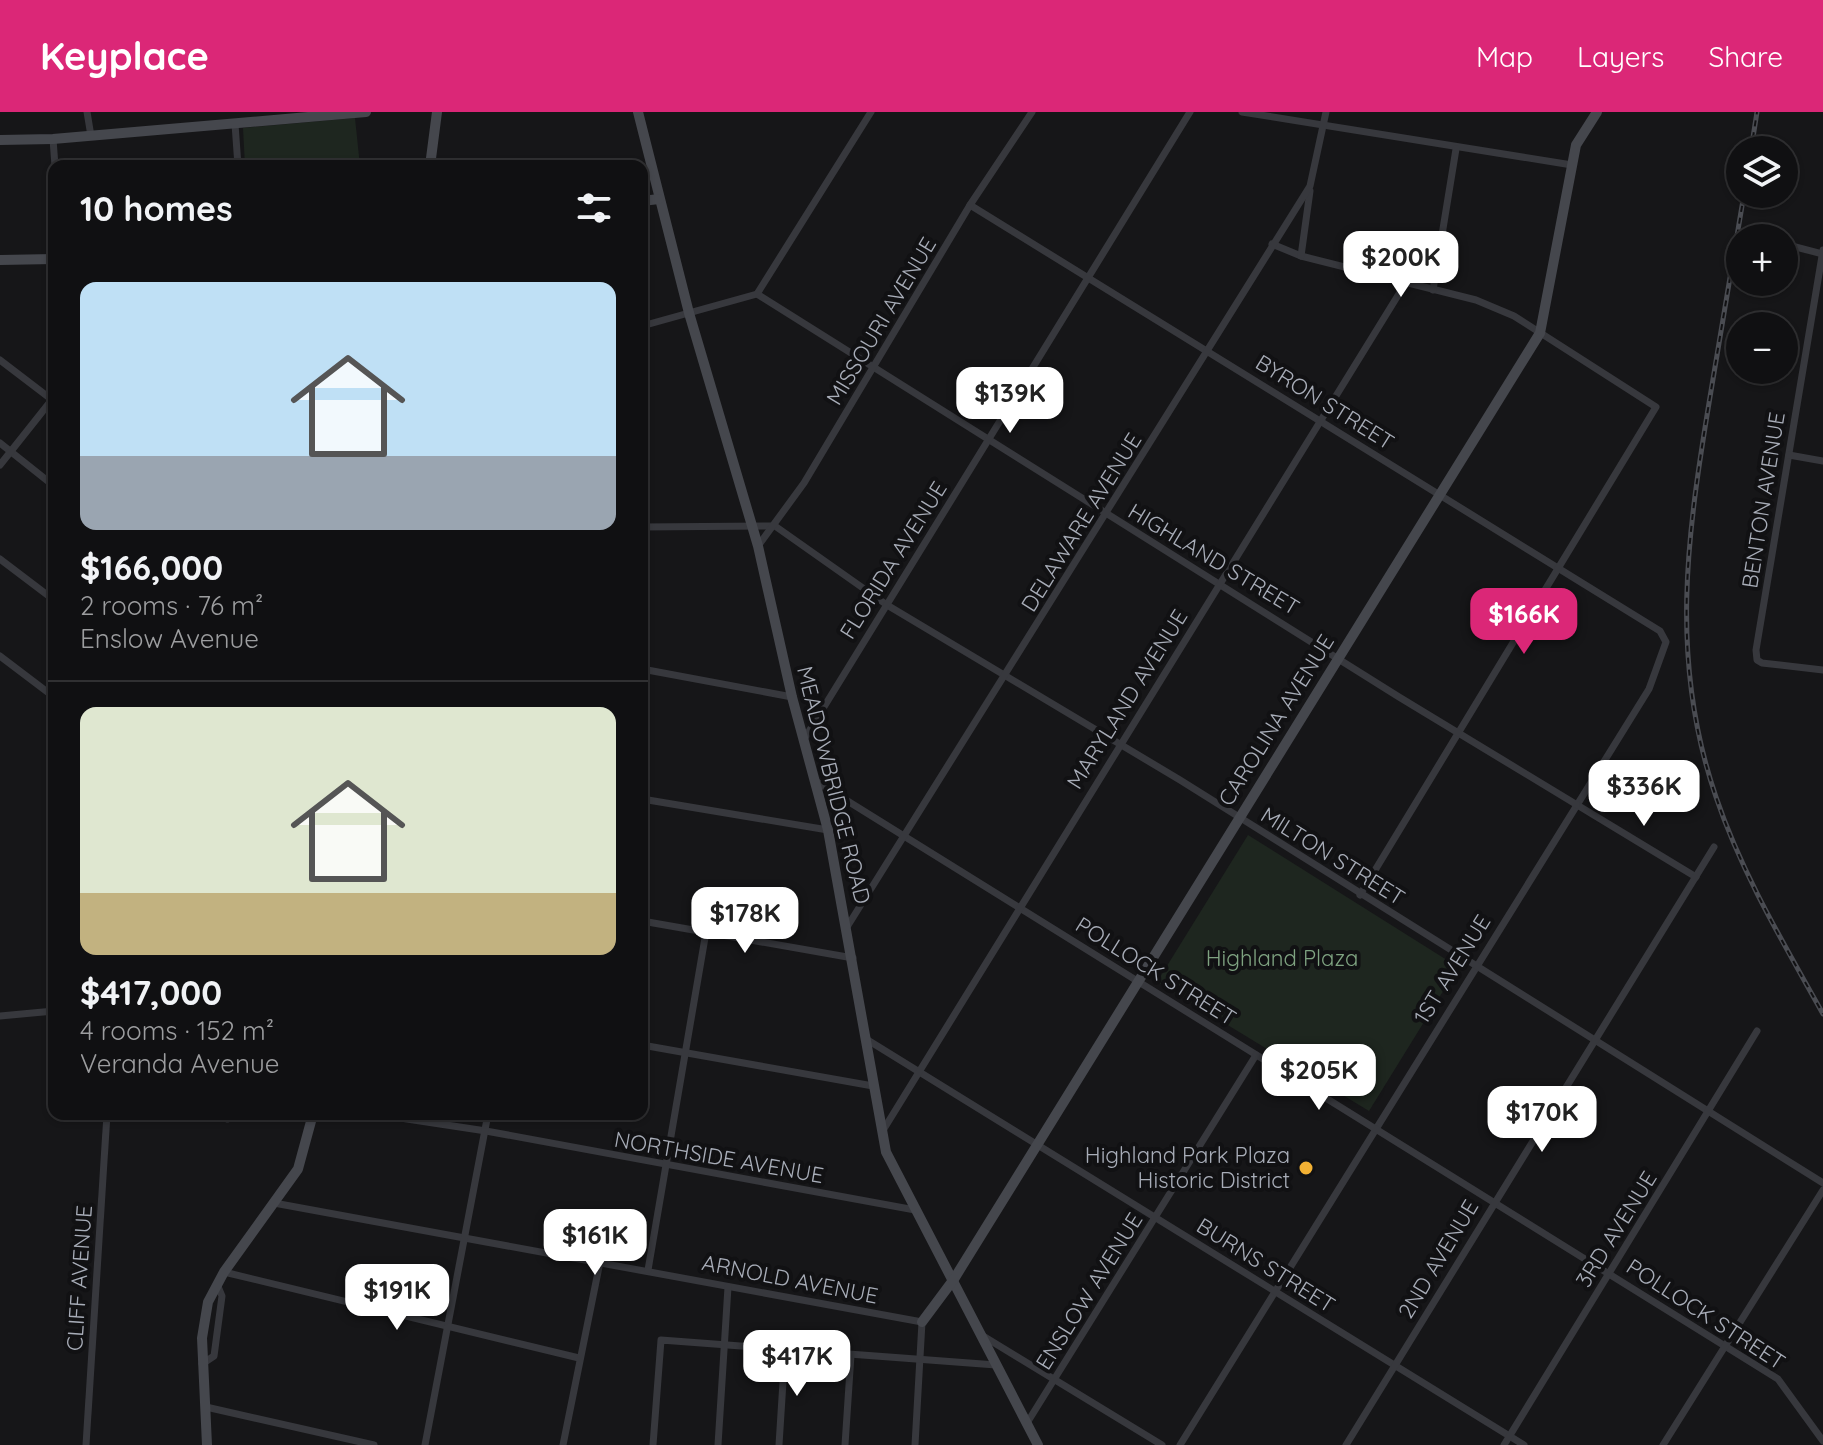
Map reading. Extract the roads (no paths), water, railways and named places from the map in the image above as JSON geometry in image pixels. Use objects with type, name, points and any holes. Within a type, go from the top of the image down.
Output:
[{"type":"street","points":[[87,112],[91,136]]},
{"type":"street","points":[[0,140],[53,139],[366,112]]},
{"type":"street","points":[[431,160],[437,112]]},
{"type":"street","name":"MEADOWBRIDGE ROAD","points":[[638,112],[689,313],[758,546],[792,697],[817,782],[853,958],[881,1134],[915,1210],[954,1279],[1038,1445]]},
{"type":"street","points":[[648,324],[757,294],[871,112]]},
{"type":"street","name":"MISSOURI AVENUE","points":[[758,546],[775,526],[874,368],[970,205],[1032,112]]},
{"type":"street","name":"FLORIDA AVENUE","points":[[803,741],[1091,279],[1190,112]]},
{"type":"street","points":[[1242,112],[1456,149],[1572,165]]},
{"type":"street","name":"DELAWARE AVENUE","points":[[847,927],[1006,678],[1310,186],[1326,112]]},
{"type":"street","name":"CAROLINA AVENUE","points":[[922,1322],[954,1279],[1540,333],[1576,145],[1597,112]]},
{"type":"street","points":[[235,124],[238,160]]},
{"type":"street","points":[[53,139],[55,160]]},
{"type":"street","points":[[1433,290],[1456,149]]},
{"type":"street","points":[[1301,256],[1310,186]]},
{"type":"street","points":[[648,200],[659,199]]},
{"type":"street","name":"BYRON STREET","points":[[970,205],[1561,567],[1660,631]]},
{"type":"street","points":[[1272,244],[1301,256],[1476,300],[1514,316],[1656,407],[1360,895]]},
{"type":"street","points":[[1798,247],[1823,253]]},
{"type":"street","name":"BENTON AVENUE","points":[[1823,253],[1756,650],[1758,661],[1823,670]]},
{"type":"street","points":[[0,260],[48,259]]},
{"type":"street","name":"MARYLAND AVENUE","points":[[881,1134],[1405,284]]},
{"type":"street","name":"HIGHLAND STREET","points":[[757,294],[1106,515],[1696,877]]},
{"type":"street","points":[[0,360],[48,395]]},
{"type":"street","points":[[0,465],[48,403]]},
{"type":"street","points":[[0,443],[48,481]]},
{"type":"street","points":[[1789,455],[1823,461]]},
{"type":"street","points":[[648,527],[775,526]]},
{"type":"street","name":"MILTON STREET","points":[[775,526],[887,605],[1119,744],[1823,1183]]},
{"type":"street","points":[[0,559],[48,595]]},
{"type":"street","name":"1ST AVENUE","points":[[1180,1445],[1649,689],[1664,654],[1666,642],[1660,631]]},
{"type":"street","points":[[0,656],[48,692]]},
{"type":"street","points":[[648,670],[792,697]]},
{"type":"street","name":"POLLOCK STREET","points":[[817,782],[1778,1379],[1823,1441]]},
{"type":"street","points":[[648,800],[828,830]]},
{"type":"street","name":"2ND AVENUE","points":[[1346,1445],[1714,847]]},
{"type":"street","points":[[648,922],[853,958]]},
{"type":"street","points":[[648,1270],[706,932]]},
{"type":"street","points":[[0,1016],[48,1012]]},
{"type":"street","name":"3RD AVENUE","points":[[1504,1445],[1757,1031]]},
{"type":"street","name":"BURNS STREET","points":[[866,1039],[1524,1445]]},
{"type":"street","points":[[648,1046],[873,1086]]},
{"type":"street","name":"ENSLOW AVENUE","points":[[1027,1423],[1256,1055]]},
{"type":"street","name":"CLIFF AVENUE","points":[[86,1445],[107,1120]]},
{"type":"street","points":[[207,1445],[203,1323],[224,1272],[298,1169],[311,1120]]},
{"type":"street","name":"NORTHSIDE AVENUE","points":[[414,1120],[915,1210]]},
{"type":"street","points":[[425,1445],[487,1120]]},
{"type":"street","points":[[1663,1445],[1823,1190]]},
{"type":"street","name":"ARNOLD AVENUE","points":[[274,1203],[922,1322]]},
{"type":"street","points":[[563,1445],[600,1262]]},
{"type":"street","points":[[224,1272],[579,1358]]},
{"type":"street","points":[[718,1445],[728,1287]]},
{"type":"street","points":[[915,1445],[922,1322]]},
{"type":"street","points":[[983,1336],[1162,1445]]},
{"type":"street","points":[[653,1445],[661,1340],[997,1365]]},
{"type":"street","points":[[779,1445],[785,1350]]},
{"type":"street","points":[[845,1445],[851,1355]]},
{"type":"street","points":[[206,1407],[374,1445]]},
{"type":"railway","points":[[1753,136],[1757,112]]},
{"type":"railway","points":[[1742,208],[1695,499],[1689,549],[1687,647],[1701,746],[1726,826],[1765,908],[1823,1014]]},
{"type":"place","name":"Highland Park Plaza Historic District","points":[[1306,1168]]},
{"type":"park label","name":"Highland Plaza","points":[[1282,958]]}]
